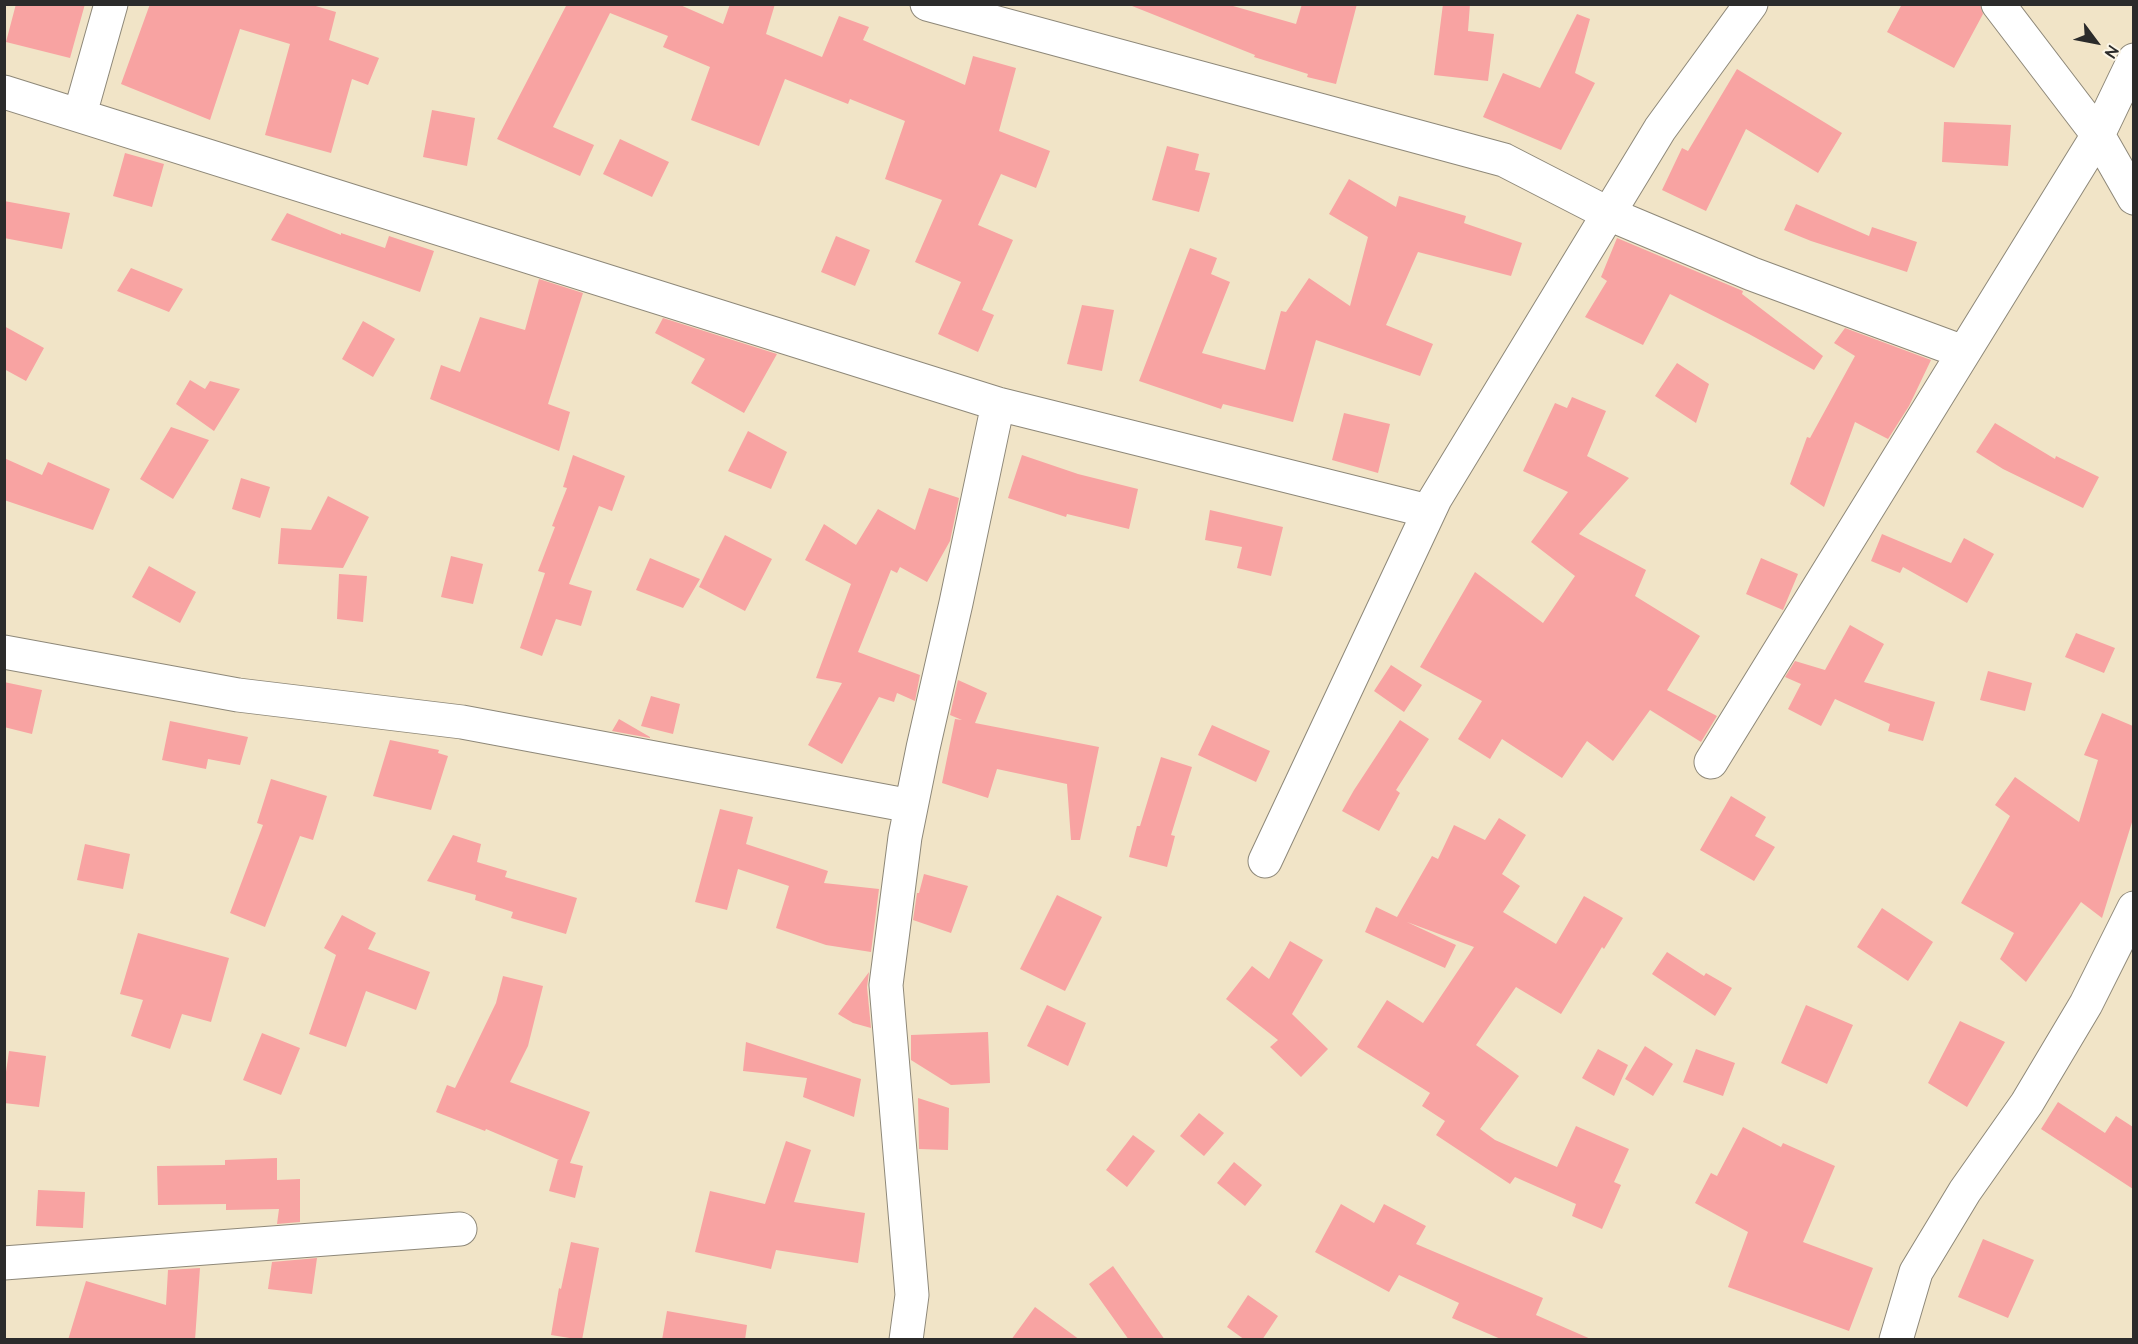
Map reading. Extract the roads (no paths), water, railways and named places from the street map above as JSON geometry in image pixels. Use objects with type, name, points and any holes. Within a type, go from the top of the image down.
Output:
[{"type":"street","points":[[80,114],[111,4]]},
{"type":"street","points":[[927,4],[1504,160],[1608,214],[1752,274],[1963,352]]},
{"type":"street","points":[[1265,861],[1428,511],[1660,129],[1751,4]]},
{"type":"street","points":[[1998,4],[2098,135],[2133,198]]},
{"type":"street","points":[[1711,762],[2098,135],[2133,60]]},
{"type":"street","points":[[4,92],[998,404],[1428,511]]},
{"type":"street","points":[[906,1340],[912,1295],[886,985],[905,837],[998,404]]},
{"type":"street","points":[[4,652],[238,695],[462,722],[911,806]]},
{"type":"street","points":[[1896,1340],[1916,1272],[1965,1191],[2026,1103],[2086,1004],[2133,908]]},
{"type":"street","points":[[4,1263],[460,1229]]}]
